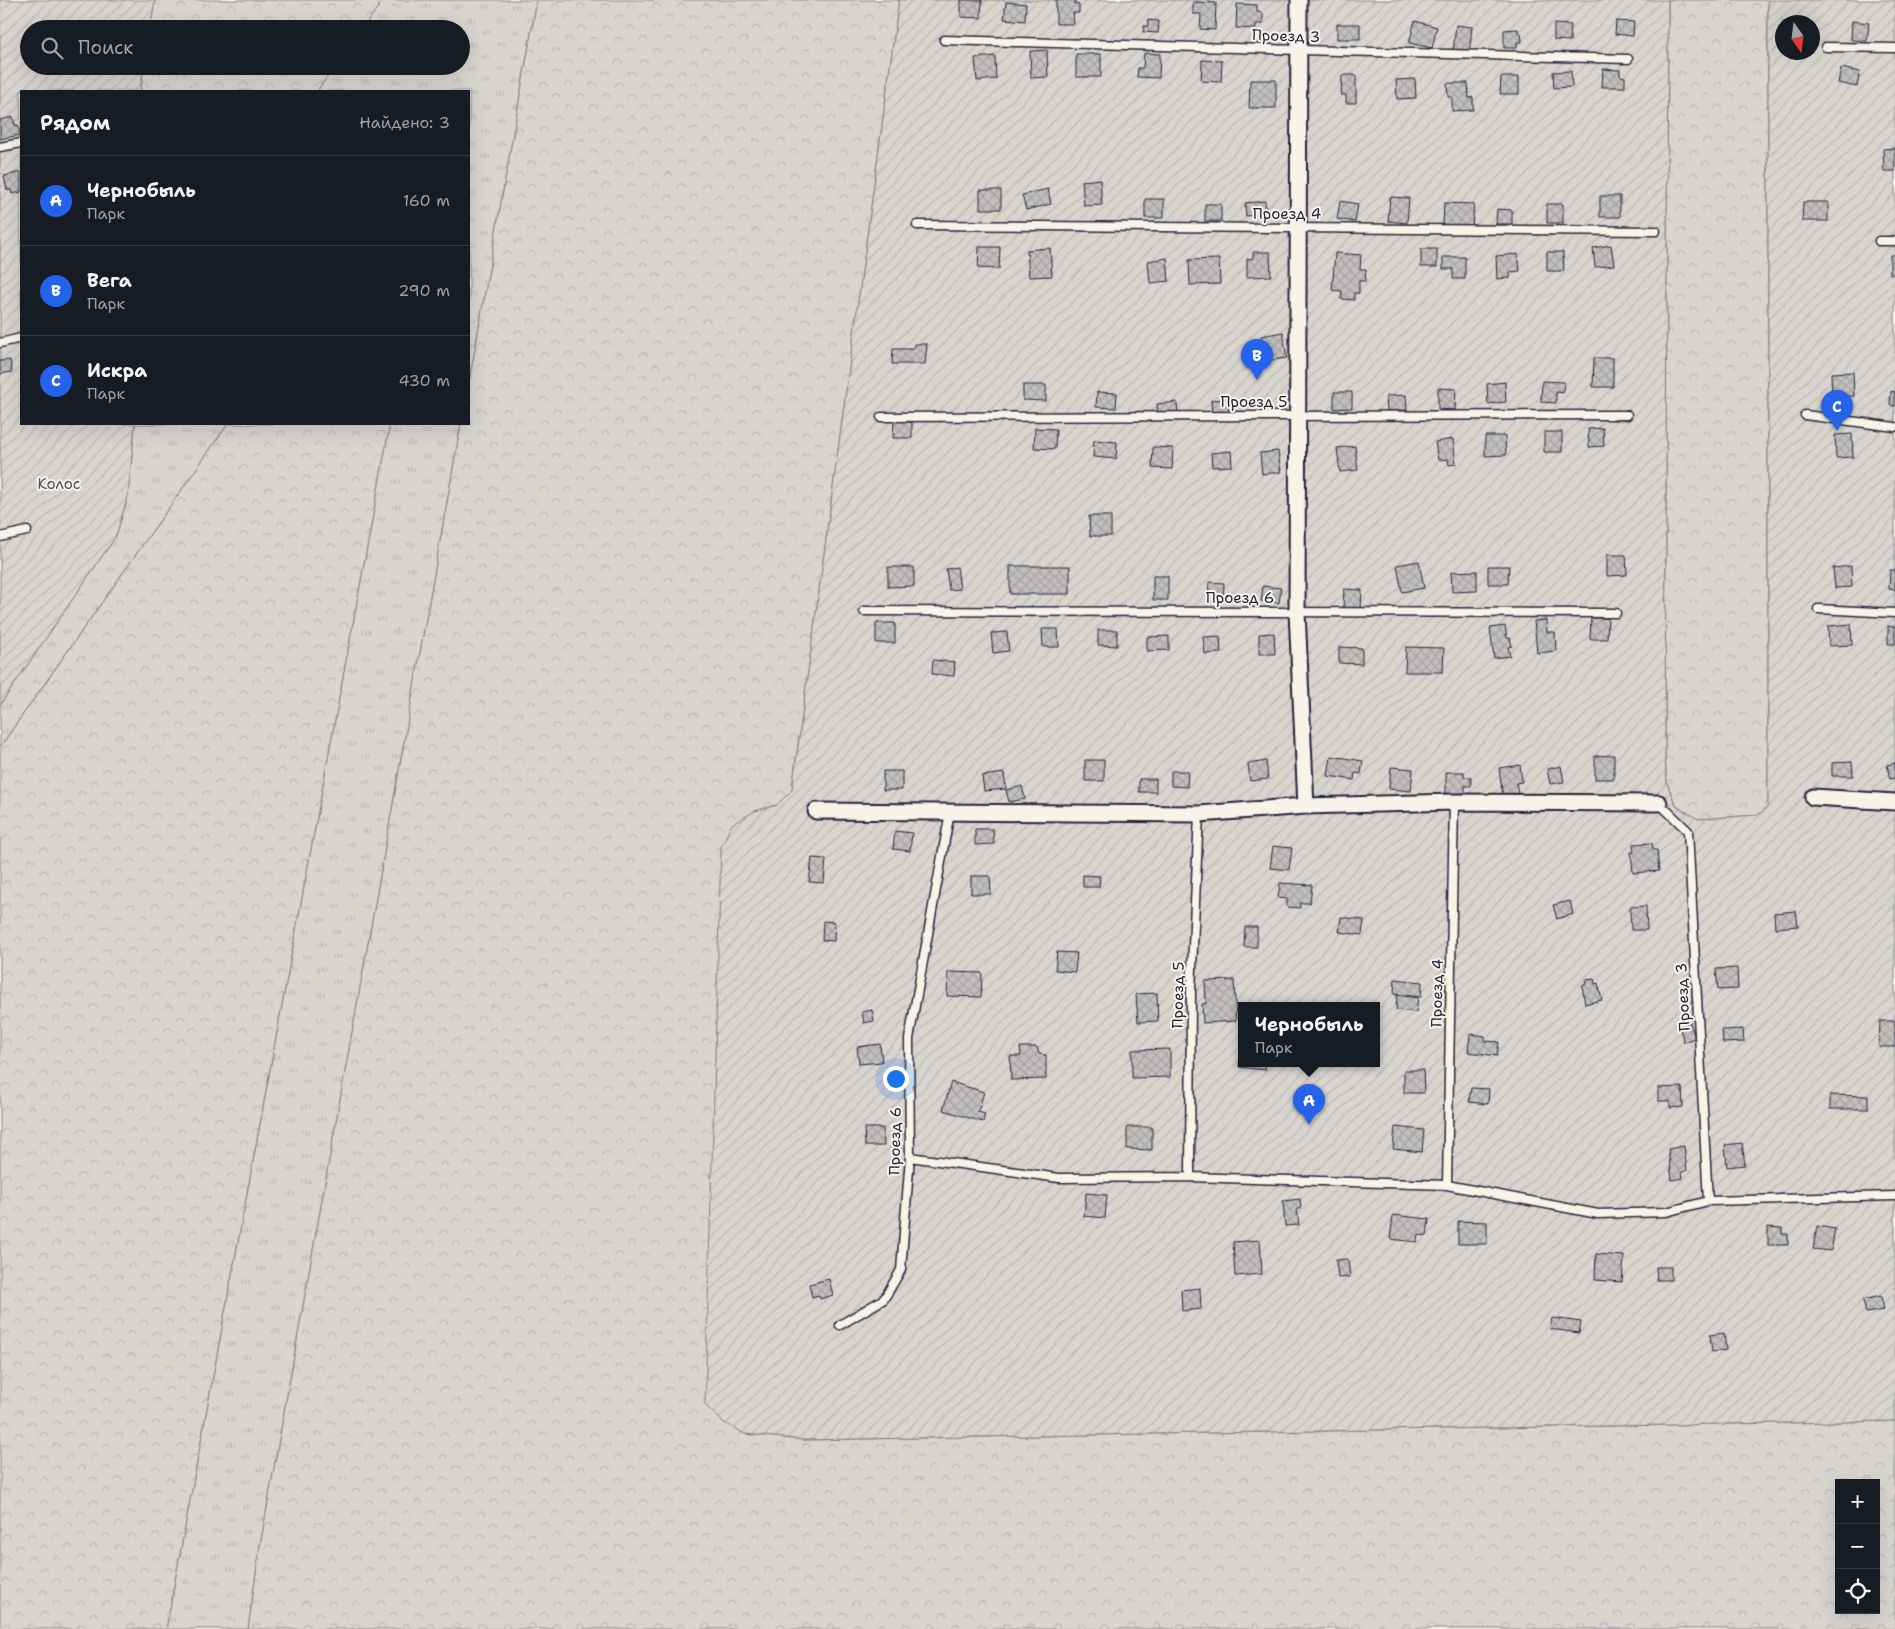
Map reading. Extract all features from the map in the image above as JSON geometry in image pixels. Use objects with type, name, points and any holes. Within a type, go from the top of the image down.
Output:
[{"type":"street","points":[[1299,0],[1298,612],[1306,806]]},
{"type":"street","points":[[1813,797],[1895,802]]},
{"type":"street","points":[[816,812],[1199,814],[1306,806],[1454,802],[1659,803]]},
{"type":"lane","name":"Проезд 3","points":[[944,40],[1628,59]]},
{"type":"lane","points":[[1826,47],[1895,48]]},
{"type":"lane","points":[[0,148],[20,143]]},
{"type":"lane","name":"Проезд 4","points":[[918,226],[1656,231]]},
{"type":"lane","points":[[1879,241],[1895,242]]},
{"type":"lane","points":[[0,343],[20,338]]},
{"type":"lane","name":"Проезд 5","points":[[881,417],[1627,415]]},
{"type":"lane","points":[[1805,415],[1895,427]]},
{"type":"lane","points":[[0,537],[27,531]]},
{"type":"lane","points":[[1818,609],[1895,614]]},
{"type":"lane","name":"Проезд 6","points":[[864,611],[1616,613]]},
{"type":"lane","name":"Проезд 4","points":[[1447,1185],[1454,802]]},
{"type":"lane","name":"Проезд 3","points":[[1659,803],[1688,831],[1708,1201]]},
{"type":"lane","name":"Проезд 6","points":[[840,1325],[884,1299],[901,1270],[910,1158],[909,1039],[950,812]]},
{"type":"lane","name":"Проезд 5","points":[[1190,1177],[1190,991],[1199,814]]},
{"type":"lane","points":[[910,1158],[1060,1178],[1190,1177],[1447,1185],[1598,1214],[1666,1212],[1708,1201],[1895,1196]]},
{"type":"green space","name":"Колос","points":[[0,0],[155,0],[152,20],[20,20],[20,75],[143,75],[140,90],[20,90],[20,425],[135,425],[128,496],[116,536],[0,705]]},
{"type":"green space","points":[[155,0],[383,0],[369,20],[152,20]]},
{"type":"green space","points":[[383,0],[537,0],[470,377],[470,90],[318,90],[329,75],[470,75],[470,20],[369,20]]},
{"type":"green space","points":[[537,0],[899,0],[792,790],[777,805],[755,811],[745,1434],[803,1440],[1895,1421],[1895,1629],[248,1629],[259,1552],[461,425],[470,425],[470,377]]},
{"type":"green space","points":[[899,0],[1668,0],[1665,760],[1667,783],[1676,806],[1698,819],[1758,815],[1768,806],[1768,0],[1895,0],[1895,1421],[803,1440],[745,1434],[723,1422],[705,1405],[721,847],[732,824],[755,811],[777,805],[792,790]]},
{"type":"green space","points":[[1668,0],[1768,0],[1768,806],[1758,815],[1698,819],[1676,806],[1667,783],[1665,760]]},
{"type":"green space","points":[[143,75],[329,75],[318,90],[140,90]]},
{"type":"green space","points":[[135,425],[227,425],[0,747],[0,705],[116,536],[128,496]]},
{"type":"green space","points":[[227,425],[390,425],[166,1629],[0,1629],[0,747]]},
{"type":"green space","points":[[390,425],[461,425],[259,1552],[248,1629],[166,1629]]},
{"type":"building","points":[[961,0],[982,0],[981,18],[961,17]]},
{"type":"building","points":[[1056,0],[1075,0],[1075,4],[1079,5],[1079,13],[1073,13],[1074,24],[1056,24]]},
{"type":"building","points":[[1006,2],[1026,4],[1025,21],[1004,19]]},
{"type":"building","points":[[1193,2],[1216,3],[1215,30],[1200,29],[1201,14],[1193,14]]},
{"type":"building","points":[[1237,4],[1257,5],[1257,12],[1263,13],[1263,24],[1256,24],[1256,29],[1236,28]]},
{"type":"building","points":[[1148,20],[1159,21],[1158,33],[1143,32],[1144,26],[1148,26]]},
{"type":"building","points":[[1415,21],[1437,27],[1432,48],[1409,43]]},
{"type":"building","points":[[1616,21],[1634,22],[1633,36],[1615,34]]},
{"type":"building","points":[[1852,21],[1869,23],[1867,41],[1851,40]]},
{"type":"building","points":[[1337,24],[1360,24],[1360,39],[1337,39]]},
{"type":"building","points":[[1554,24],[1571,25],[1570,41],[1554,40]]},
{"type":"building","points":[[1456,25],[1472,27],[1469,54],[1453,52]]},
{"type":"building","points":[[1518,29],[1518,33],[1521,33],[1522,42],[1517,42],[1517,48],[1504,48],[1504,30]]},
{"type":"building","points":[[1047,50],[1048,77],[1031,78],[1030,51]]},
{"type":"building","points":[[1144,53],[1160,54],[1159,78],[1137,77],[1138,68],[1143,68]]},
{"type":"building","points":[[1076,54],[1101,54],[1101,77],[1076,77]]},
{"type":"building","points":[[995,56],[996,79],[977,81],[975,58]]},
{"type":"building","points":[[1202,60],[1222,61],[1221,82],[1201,81]]},
{"type":"building","points":[[1841,68],[1860,72],[1857,87],[1838,83]]},
{"type":"building","points":[[1603,69],[1620,70],[1620,76],[1625,77],[1625,87],[1602,87]]},
{"type":"building","points":[[1571,71],[1572,87],[1554,88],[1553,72]]},
{"type":"building","points":[[1342,75],[1356,75],[1356,103],[1346,103],[1346,95],[1341,95]]},
{"type":"building","points":[[1501,77],[1519,77],[1519,94],[1500,94]]},
{"type":"building","points":[[1415,79],[1416,98],[1397,99],[1396,80]]},
{"type":"building","points":[[1250,80],[1276,80],[1276,108],[1249,108]]},
{"type":"building","points":[[1447,83],[1468,83],[1469,98],[1473,97],[1473,110],[1452,111],[1452,97],[1448,97]]},
{"type":"building","points":[[13,117],[15,125],[18,125],[20,135],[0,139],[0,120]]},
{"type":"building","points":[[1895,148],[1895,171],[1884,171],[1883,149]]},
{"type":"building","points":[[20,172],[20,192],[12,194],[11,190],[7,190],[4,176]]},
{"type":"building","points":[[1100,179],[1102,205],[1084,206],[1082,181]]},
{"type":"building","points":[[1048,189],[1051,204],[1026,210],[1022,195]]},
{"type":"building","points":[[980,190],[1001,190],[1001,209],[980,209]]},
{"type":"building","points":[[1600,196],[1620,196],[1620,217],[1600,217]]},
{"type":"building","points":[[1390,197],[1409,198],[1407,223],[1388,221]]},
{"type":"building","points":[[1145,199],[1164,199],[1164,218],[1145,218]]},
{"type":"building","points":[[1265,201],[1267,214],[1246,216],[1245,203]]},
{"type":"building","points":[[1340,201],[1358,204],[1355,222],[1337,219]]},
{"type":"building","points":[[1803,202],[1828,202],[1828,221],[1802,221]]},
{"type":"building","points":[[1444,203],[1474,204],[1472,227],[1443,225]]},
{"type":"building","points":[[1205,204],[1221,204],[1221,221],[1205,221]]},
{"type":"building","points":[[1547,204],[1563,204],[1563,223],[1547,223]]},
{"type":"building","points":[[1497,209],[1512,210],[1512,224],[1496,224]]},
{"type":"building","points":[[1611,245],[1614,265],[1595,267],[1593,248]]},
{"type":"building","points":[[979,247],[1000,247],[999,269],[978,268]]},
{"type":"building","points":[[1050,248],[1052,276],[1029,277],[1027,250]]},
{"type":"building","points":[[1421,249],[1437,249],[1437,267],[1421,267]]},
{"type":"building","points":[[1253,252],[1270,252],[1271,276],[1247,277],[1247,259],[1253,258]]},
{"type":"building","points":[[1547,252],[1563,252],[1564,271],[1547,271]]},
{"type":"building","points":[[1335,253],[1361,255],[1360,269],[1366,269],[1365,281],[1359,281],[1359,293],[1354,293],[1354,300],[1341,299],[1342,291],[1332,290]]},
{"type":"building","points":[[1518,254],[1520,271],[1510,272],[1510,278],[1497,279],[1496,256]]},
{"type":"building","points":[[1890,255],[1895,255],[1895,274],[1890,274]]},
{"type":"building","points":[[1443,257],[1465,257],[1465,279],[1453,279],[1453,269],[1443,269]]},
{"type":"building","points":[[1167,258],[1169,281],[1150,283],[1148,261]]},
{"type":"building","points":[[1219,259],[1220,284],[1190,285],[1189,260]]},
{"type":"building","points":[[1283,332],[1287,358],[1265,361],[1261,336]]},
{"type":"building","points":[[914,344],[927,344],[925,364],[892,364],[893,349],[914,349]]},
{"type":"building","points":[[1594,358],[1613,358],[1613,387],[1593,387]]},
{"type":"building","points":[[10,360],[12,372],[0,374],[0,361]]},
{"type":"building","points":[[1853,372],[1854,396],[1832,397],[1831,373]]},
{"type":"building","points":[[1542,381],[1564,382],[1563,393],[1556,392],[1556,403],[1541,402]]},
{"type":"building","points":[[1505,382],[1506,402],[1488,404],[1487,384]]},
{"type":"building","points":[[1023,385],[1046,385],[1046,401],[1023,400]]},
{"type":"building","points":[[1438,388],[1456,389],[1455,410],[1438,409]]},
{"type":"building","points":[[1891,391],[1895,392],[1895,406],[1890,405]]},
{"type":"building","points":[[1097,392],[1117,393],[1116,408],[1096,407]]},
{"type":"building","points":[[1334,392],[1352,392],[1352,408],[1334,409]]},
{"type":"building","points":[[1406,395],[1407,410],[1387,411],[1386,396]]},
{"type":"building","points":[[1228,399],[1229,416],[1212,417],[1211,400]]},
{"type":"building","points":[[1177,402],[1178,417],[1158,418],[1157,404]]},
{"type":"building","points":[[894,421],[912,422],[912,438],[893,438]]},
{"type":"building","points":[[1035,428],[1056,429],[1055,449],[1034,448]]},
{"type":"building","points":[[1603,428],[1604,446],[1589,447],[1588,429]]},
{"type":"building","points":[[1544,432],[1562,432],[1562,452],[1544,452]]},
{"type":"building","points":[[1852,434],[1853,457],[1836,458],[1835,435]]},
{"type":"building","points":[[1485,436],[1505,436],[1506,455],[1485,456]]},
{"type":"building","points":[[1453,439],[1456,464],[1449,465],[1448,459],[1438,460],[1435,442]]},
{"type":"building","points":[[1094,440],[1117,442],[1116,459],[1093,457]]},
{"type":"building","points":[[1355,446],[1358,470],[1340,472],[1337,448]]},
{"type":"building","points":[[1153,447],[1173,448],[1172,469],[1152,468]]},
{"type":"building","points":[[1231,451],[1232,466],[1212,467],[1211,453]]},
{"type":"building","points":[[1278,451],[1281,472],[1262,474],[1260,453]]},
{"type":"building","points":[[1089,516],[1111,516],[1111,536],[1090,536]]},
{"type":"building","points":[[1607,555],[1626,555],[1627,575],[1607,576]]},
{"type":"building","points":[[1419,561],[1424,588],[1402,592],[1397,565]]},
{"type":"building","points":[[1010,566],[1070,566],[1070,594],[1010,594]]},
{"type":"building","points":[[1488,566],[1509,566],[1508,584],[1488,584]]},
{"type":"building","points":[[1851,566],[1852,587],[1835,588],[1833,568]]},
{"type":"building","points":[[888,567],[914,567],[914,586],[888,587]]},
{"type":"building","points":[[957,567],[960,589],[949,590],[946,569]]},
{"type":"building","points":[[1890,570],[1895,570],[1895,590],[1889,589]]},
{"type":"building","points":[[1477,571],[1477,591],[1452,592],[1451,572]]},
{"type":"building","points":[[1153,576],[1168,576],[1168,600],[1153,600]]},
{"type":"building","points":[[1209,582],[1224,583],[1223,601],[1208,601]]},
{"type":"building","points":[[1263,586],[1281,588],[1279,603],[1261,601]]},
{"type":"building","points":[[1344,589],[1362,590],[1361,609],[1343,608]]},
{"type":"building","points":[[1591,618],[1608,618],[1607,639],[1590,639]]},
{"type":"building","points":[[1546,620],[1547,632],[1555,632],[1556,651],[1537,653],[1534,621]]},
{"type":"building","points":[[876,623],[895,623],[895,643],[876,643]]},
{"type":"building","points":[[1851,624],[1852,645],[1829,646],[1828,626]]},
{"type":"building","points":[[1505,626],[1507,638],[1510,638],[1512,646],[1508,647],[1510,656],[1494,658],[1490,628]]},
{"type":"building","points":[[1888,626],[1895,627],[1895,644],[1888,644]]},
{"type":"building","points":[[1042,629],[1058,629],[1059,647],[1043,647]]},
{"type":"building","points":[[1098,630],[1117,630],[1117,646],[1098,645]]},
{"type":"building","points":[[1007,632],[1009,651],[993,653],[991,633]]},
{"type":"building","points":[[1274,633],[1275,654],[1259,654],[1259,634]]},
{"type":"building","points":[[1169,636],[1169,650],[1147,651],[1147,637]]},
{"type":"building","points":[[1220,636],[1221,653],[1205,654],[1203,637]]},
{"type":"building","points":[[1339,647],[1362,648],[1362,664],[1339,663]]},
{"type":"building","points":[[1406,647],[1444,648],[1443,672],[1405,672]]},
{"type":"building","points":[[933,660],[955,662],[954,676],[932,674]]},
{"type":"building","points":[[1614,755],[1614,779],[1595,779],[1595,756]]},
{"type":"building","points":[[1331,756],[1363,761],[1361,774],[1355,773],[1354,780],[1328,776]]},
{"type":"building","points":[[1085,760],[1104,760],[1104,781],[1085,781]]},
{"type":"building","points":[[1266,761],[1268,779],[1250,781],[1248,764]]},
{"type":"building","points":[[1852,762],[1853,776],[1832,776],[1832,763]]},
{"type":"building","points":[[1895,763],[1895,778],[1890,779],[1887,765]]},
{"type":"building","points":[[1520,765],[1522,782],[1516,783],[1518,794],[1503,797],[1499,768]]},
{"type":"building","points":[[1561,766],[1564,782],[1550,784],[1547,769]]},
{"type":"building","points":[[1391,767],[1413,769],[1411,791],[1389,789]]},
{"type":"building","points":[[883,771],[902,771],[902,790],[883,790]]},
{"type":"building","points":[[1171,771],[1188,771],[1187,787],[1171,786]]},
{"type":"building","points":[[1446,772],[1464,772],[1464,777],[1471,777],[1471,786],[1465,786],[1465,794],[1446,794]]},
{"type":"building","points":[[1004,773],[1006,789],[984,791],[982,776]]},
{"type":"building","points":[[1139,779],[1156,779],[1156,792],[1139,792]]},
{"type":"building","points":[[1022,786],[1025,799],[1009,802],[1006,790]]},
{"type":"building","points":[[975,829],[993,829],[994,844],[975,845]]},
{"type":"building","points":[[895,831],[912,833],[910,851],[893,849]]},
{"type":"building","points":[[1652,843],[1653,850],[1657,850],[1659,871],[1633,873],[1631,852],[1634,852],[1633,844]]},
{"type":"building","points":[[1273,846],[1292,848],[1289,870],[1270,868]]},
{"type":"building","points":[[812,858],[826,859],[824,883],[809,882]]},
{"type":"building","points":[[1083,875],[1100,876],[1099,887],[1083,887]]},
{"type":"building","points":[[971,876],[990,876],[991,894],[971,894]]},
{"type":"building","points":[[1280,883],[1312,885],[1310,903],[1300,903],[1300,908],[1287,907],[1287,899],[1278,898]]},
{"type":"building","points":[[1570,901],[1573,914],[1557,919],[1553,905]]},
{"type":"building","points":[[1646,906],[1647,930],[1631,930],[1630,907]]},
{"type":"building","points":[[1796,911],[1798,926],[1775,928],[1774,913]]},
{"type":"building","points":[[1341,917],[1364,920],[1362,935],[1339,932]]},
{"type":"building","points":[[823,921],[835,922],[834,941],[822,940]]},
{"type":"building","points":[[1245,927],[1257,927],[1257,947],[1244,947]]},
{"type":"building","points":[[1057,952],[1077,953],[1075,972],[1055,970]]},
{"type":"building","points":[[1737,968],[1738,989],[1718,990],[1716,969]]},
{"type":"building","points":[[948,972],[982,973],[981,997],[947,996]]},
{"type":"building","points":[[1395,979],[1422,982],[1421,997],[1394,994]]},
{"type":"building","points":[[1594,979],[1595,984],[1598,983],[1602,1000],[1585,1004],[1582,985],[1586,984],[1585,980]]},
{"type":"building","points":[[1234,980],[1236,1021],[1203,1023],[1202,1004],[1206,1003],[1205,981]]},
{"type":"building","points":[[1157,993],[1158,1021],[1138,1022],[1136,994]]},
{"type":"building","points":[[1397,995],[1418,998],[1416,1012],[1396,1010]]},
{"type":"building","points":[[872,1010],[874,1021],[864,1023],[862,1012]]},
{"type":"building","points":[[1880,1021],[1895,1021],[1895,1047],[1879,1047]]},
{"type":"building","points":[[1690,1022],[1695,1038],[1684,1042],[1679,1026]]},
{"type":"building","points":[[1743,1029],[1744,1042],[1723,1043],[1722,1030]]},
{"type":"building","points":[[1470,1034],[1485,1036],[1485,1041],[1499,1042],[1497,1056],[1468,1052]]},
{"type":"building","points":[[880,1044],[882,1062],[859,1064],[857,1047]]},
{"type":"building","points":[[1020,1047],[1037,1047],[1039,1054],[1046,1055],[1046,1079],[1011,1080],[1010,1056],[1021,1056]]},
{"type":"building","points":[[1170,1049],[1170,1077],[1132,1078],[1132,1050]]},
{"type":"building","points":[[1239,1067],[1266,1067],[1265,1070]]},
{"type":"building","points":[[1404,1070],[1423,1070],[1424,1093],[1404,1093]]},
{"type":"building","points":[[951,1082],[984,1092],[978,1112],[985,1114],[983,1122],[943,1110]]},
{"type":"building","points":[[1682,1087],[1683,1107],[1670,1108],[1670,1101],[1658,1101],[1658,1088]]},
{"type":"building","points":[[1471,1088],[1489,1089],[1488,1104],[1469,1102]]},
{"type":"building","points":[[1830,1095],[1868,1096],[1868,1109],[1830,1109]]},
{"type":"building","points":[[1127,1127],[1152,1127],[1152,1150],[1127,1149]]},
{"type":"building","points":[[1395,1127],[1424,1130],[1422,1152],[1393,1149]]},
{"type":"building","points":[[864,1128],[883,1128],[884,1146],[865,1146]]},
{"type":"building","points":[[1742,1143],[1745,1165],[1727,1167],[1725,1145]]},
{"type":"building","points":[[1684,1146],[1687,1171],[1682,1172],[1683,1178],[1672,1180],[1668,1149]]},
{"type":"building","points":[[1086,1193],[1107,1195],[1105,1218],[1084,1216]]},
{"type":"building","points":[[1300,1199],[1301,1209],[1297,1209],[1299,1225],[1285,1226],[1283,1201]]},
{"type":"building","points":[[1393,1215],[1429,1219],[1427,1236],[1418,1235],[1417,1242],[1390,1239]]},
{"type":"building","points":[[1458,1221],[1487,1222],[1487,1244],[1458,1244]]},
{"type":"building","points":[[1817,1226],[1835,1229],[1831,1251],[1813,1249]]},
{"type":"building","points":[[1768,1227],[1782,1228],[1782,1234],[1788,1234],[1788,1245],[1768,1245]]},
{"type":"building","points":[[1260,1240],[1262,1274],[1235,1276],[1233,1242]]},
{"type":"building","points":[[1596,1254],[1624,1256],[1622,1282],[1595,1280]]},
{"type":"building","points":[[1348,1259],[1350,1277],[1338,1278],[1336,1260]]},
{"type":"building","points":[[1656,1267],[1671,1267],[1671,1280],[1657,1280]]},
{"type":"building","points":[[829,1279],[833,1295],[820,1299],[819,1295],[812,1297],[809,1284]]},
{"type":"building","points":[[1200,1288],[1201,1309],[1182,1311],[1181,1290]]},
{"type":"building","points":[[1881,1296],[1884,1310],[1866,1313],[1863,1300]]},
{"type":"building","points":[[1552,1318],[1581,1322],[1579,1333],[1550,1329]]},
{"type":"building","points":[[1724,1333],[1726,1350],[1712,1352],[1710,1335]]},
{"type":"place","name":"Вега","points":[[1257,380]]},
{"type":"place","name":"Искра","points":[[1837,431]]},
{"type":"place","name":"Чернобыль","points":[[1309,1125]]}]
